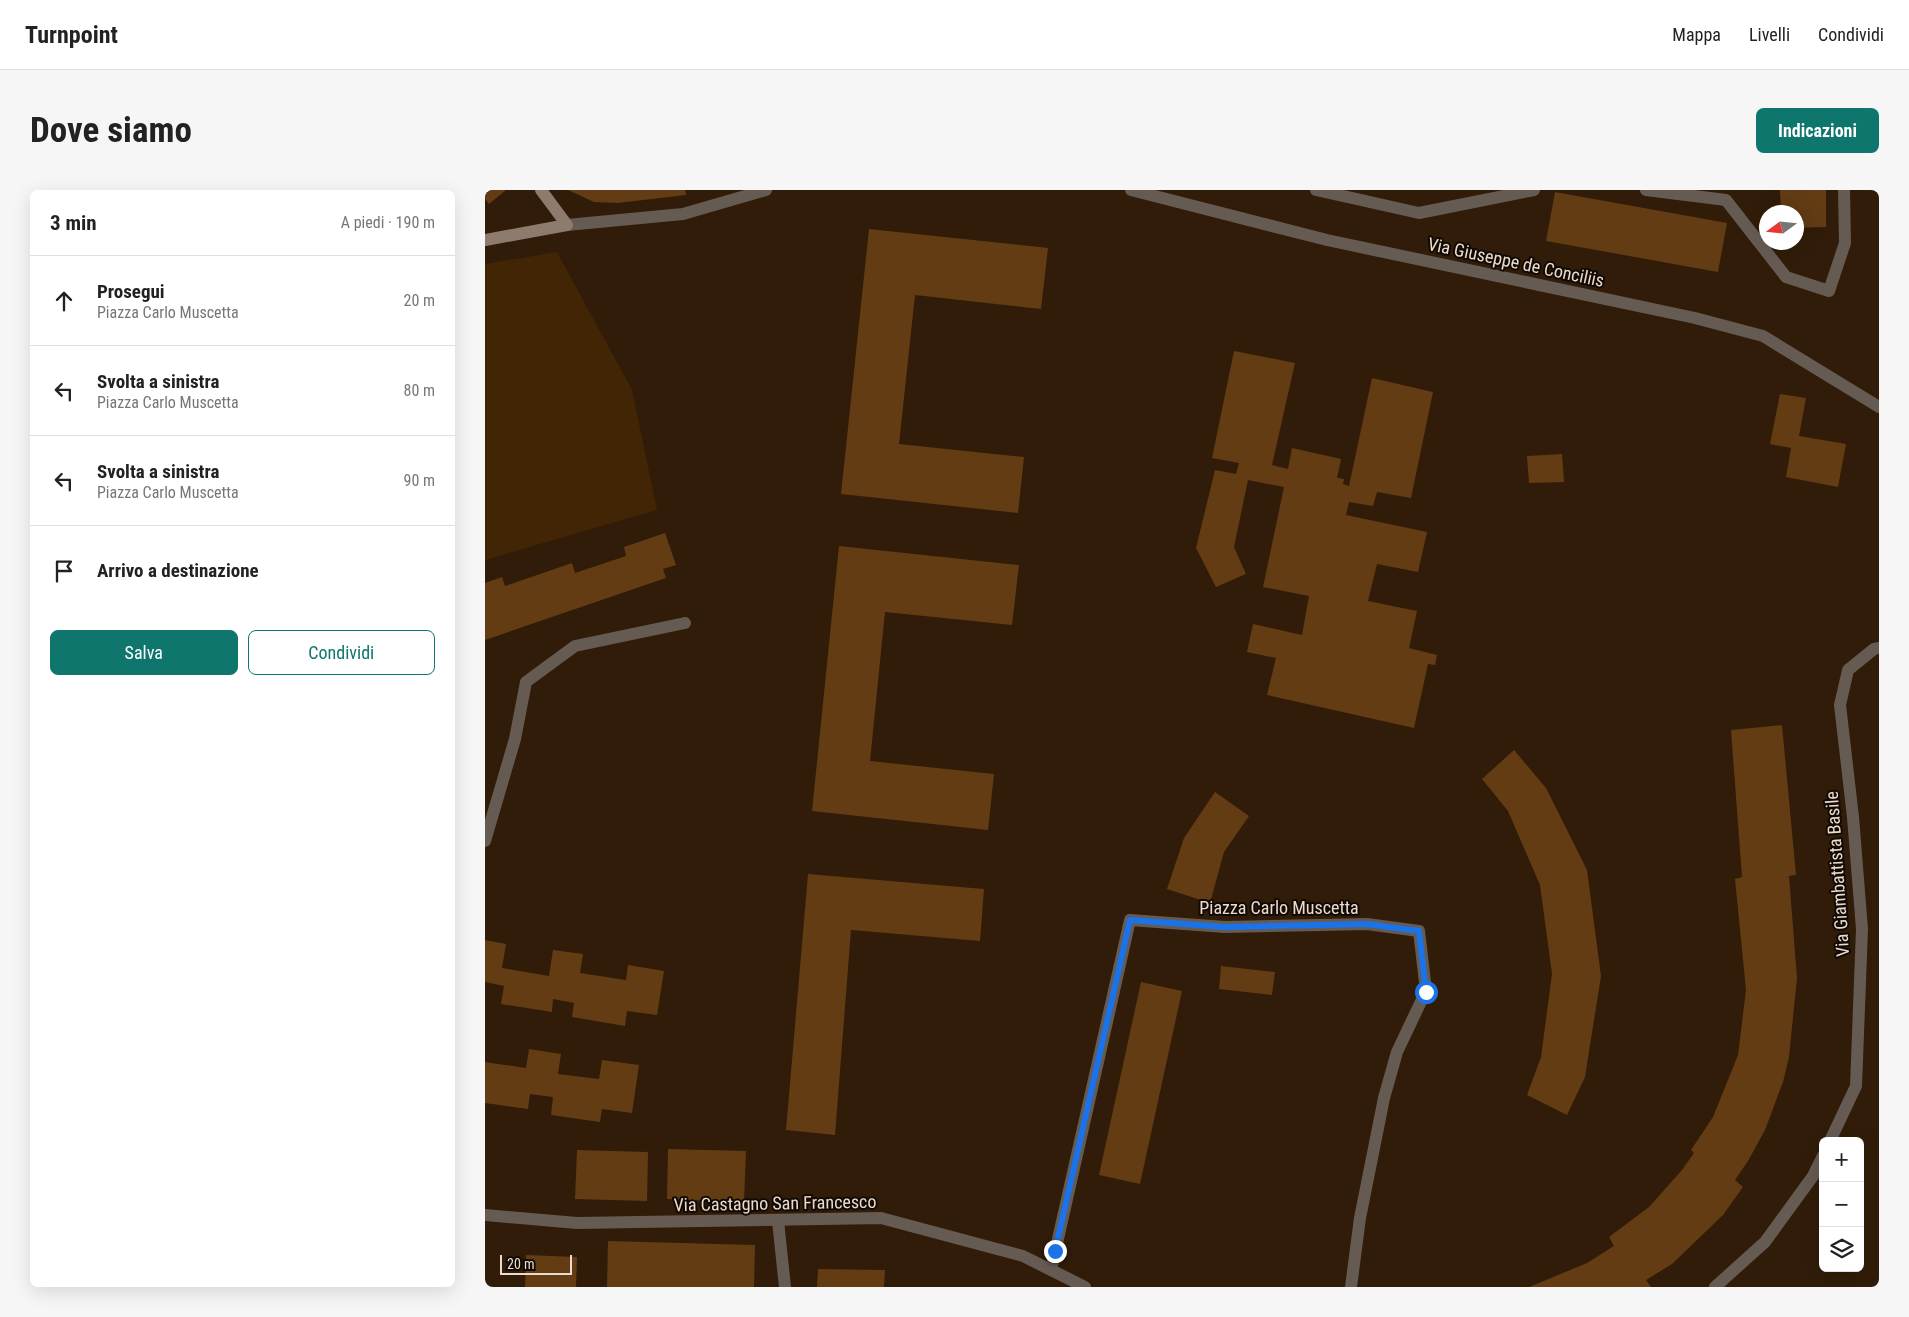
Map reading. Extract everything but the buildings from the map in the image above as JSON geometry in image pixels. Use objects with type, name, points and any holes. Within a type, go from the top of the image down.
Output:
[{"type":"street","points":[[541,190],[567,225]]},
{"type":"street","points":[[485,240],[567,225],[683,214],[766,190]]},
{"type":"street","name":"Via Giuseppe de Conciliis","points":[[1131,190],[1327,240],[1685,316],[1763,336],[1879,407]]},
{"type":"street","points":[[1316,190],[1419,212],[1533,190]]},
{"type":"street","points":[[1646,190],[1725,195],[1786,277],[1829,291],[1845,243],[1844,190]]},
{"type":"street","points":[[485,841],[515,739],[526,682],[575,646],[685,624]]},
{"type":"street","name":"Via Giambattista Basile","points":[[1832,1137],[1856,1086],[1862,929],[1853,817],[1840,705],[1848,670],[1874,648],[1879,648]]},
{"type":"street","name":"Piazza Carlo Muscetta","points":[[1051,1270],[1130,920],[1225,927],[1367,924],[1419,931],[1426,992],[1397,1052],[1384,1098],[1360,1218],[1351,1287]]},
{"type":"street","points":[[1715,1287],[1765,1242],[1813,1176],[1819,1164]]},
{"type":"street","name":"Via Castagno San Francesco","points":[[485,1215],[577,1223],[881,1218],[1023,1256],[1085,1287]]},
{"type":"street","points":[[779,1220],[785,1287]]},
{"type":"shaded area","points":[[557,252],[632,390],[657,510],[485,560],[485,264]]},
{"type":"route","points":[[1055,1251],[1130,920],[1225,927],[1367,924],[1419,931],[1426,992]]}]
